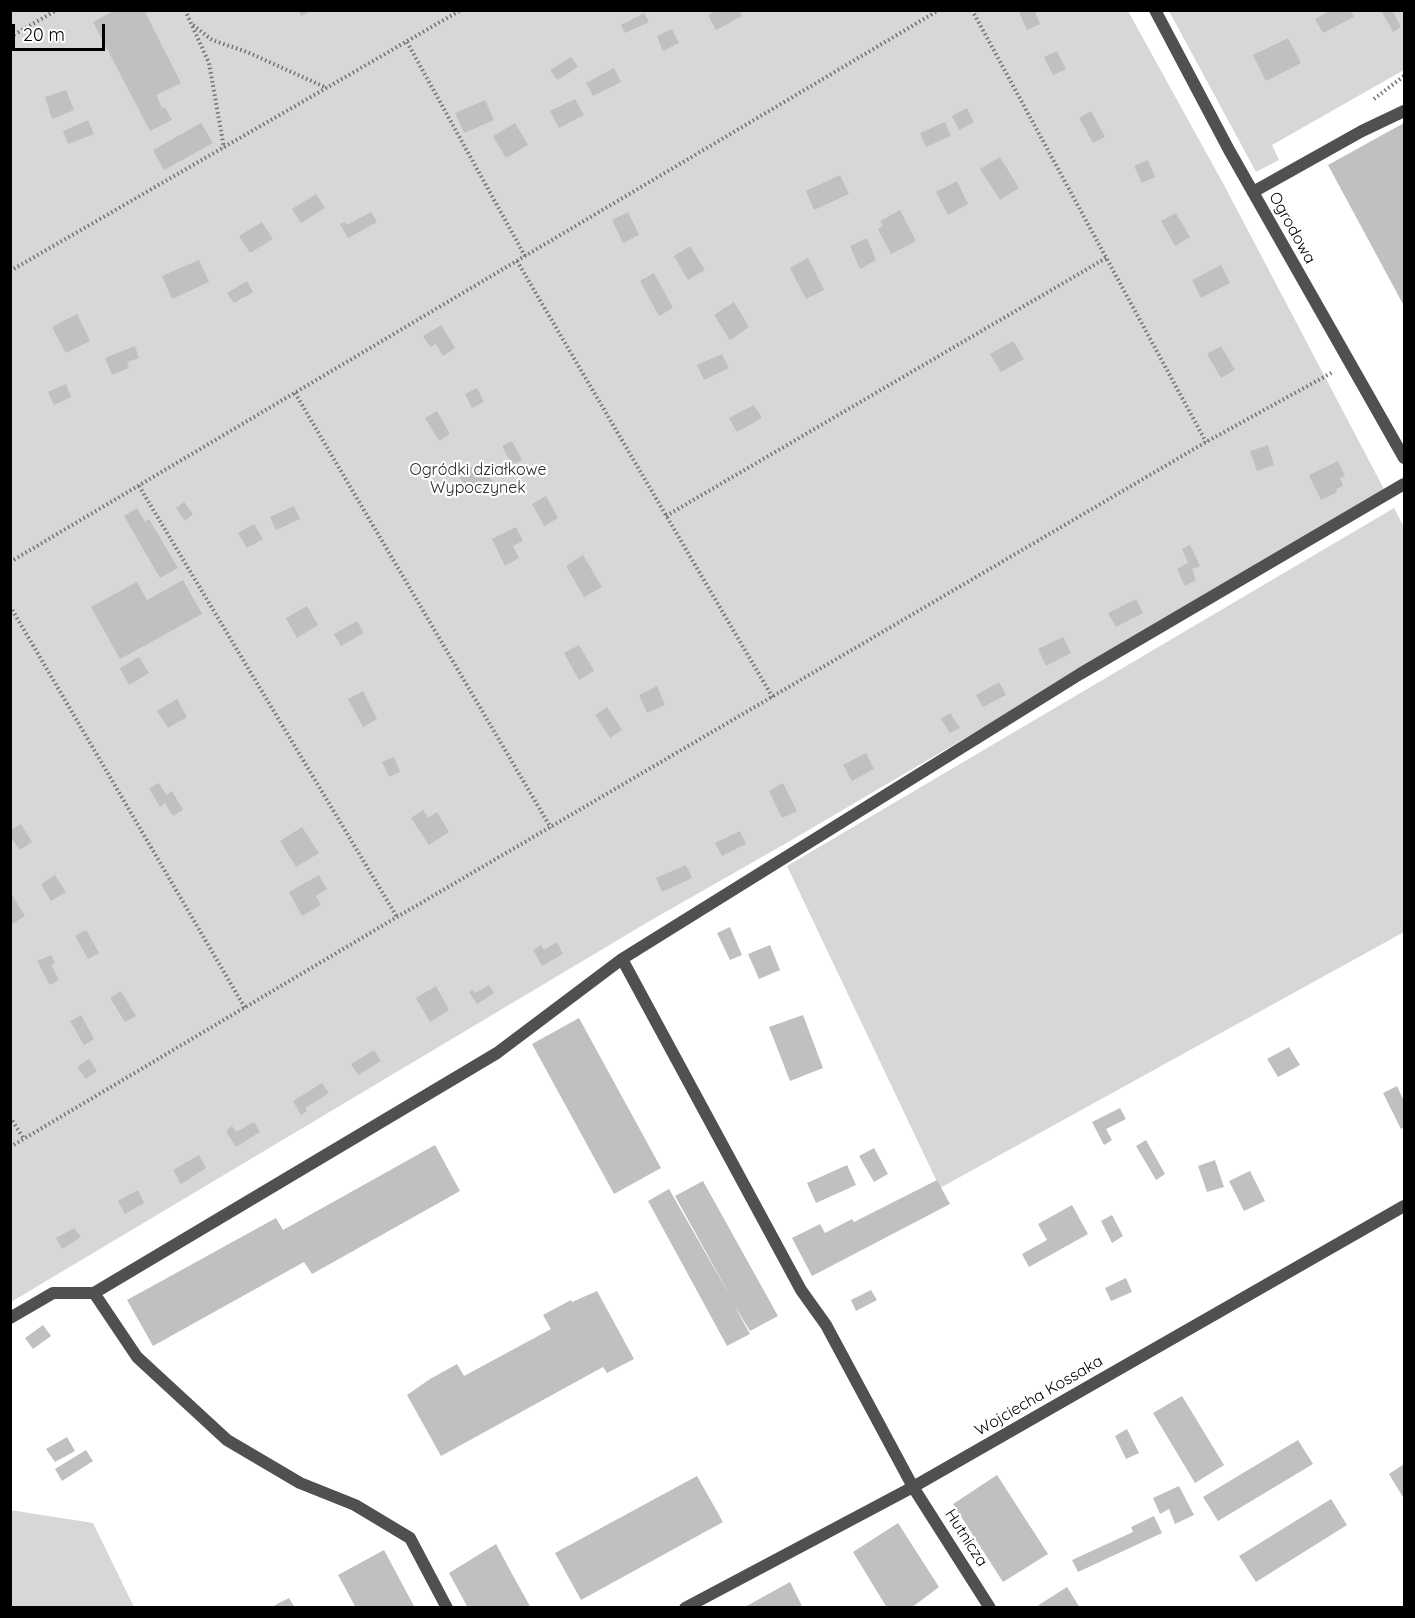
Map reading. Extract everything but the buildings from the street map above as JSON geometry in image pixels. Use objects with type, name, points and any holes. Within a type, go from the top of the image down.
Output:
[{"type":"street","name":"Ogrodowa","points":[[1155,10],[1228,150],[1404,458]]},
{"type":"street","points":[[1253,192],[1362,130],[1404,111]]},
{"type":"street","points":[[10,1318],[53,1293],[94,1293],[497,1053],[622,959],[1080,674],[1404,484]]},
{"type":"street","name":"Hutnicza","points":[[622,959],[801,1290],[826,1325],[913,1487],[990,1608]]},
{"type":"street","name":"Wojciecha Kossaka","points":[[686,1608],[913,1487],[1404,1206]]},
{"type":"street","points":[[94,1293],[137,1357],[227,1440],[300,1483],[355,1505],[410,1538],[447,1608]]},
{"type":"path","points":[[10,37],[57,10]]},
{"type":"path","points":[[185,10],[209,63],[224,148]]},
{"type":"path","points":[[10,271],[461,10]]},
{"type":"path","points":[[10,562],[939,10]]},
{"type":"path","points":[[972,10],[1206,442]]},
{"type":"path","points":[[193,25],[212,40],[247,52],[327,88]]},
{"type":"path","points":[[407,42],[525,256]]},
{"type":"path","points":[[666,516],[1106,258]]},
{"type":"path","points":[[516,261],[773,698]]},
{"type":"path","points":[[10,1147],[1206,442],[1350,364]]},
{"type":"path","points":[[296,393],[551,828]]},
{"type":"path","points":[[139,486],[397,918]]},
{"type":"path","points":[[10,606],[245,1008]]},
{"type":"path","points":[[10,1117],[24,1139]]},
{"type":"green space","name":"Ogródki działkowe Wypoczynek","points":[[10,11],[1128,11],[1224,185],[1385,491],[648,922],[11,1302]]},
{"type":"green space","points":[[1169,11],[1404,11],[1404,70],[1272,145],[1279,160],[1256,172]]},
{"type":"green space","points":[[1394,508],[1404,527],[1404,932],[940,1188],[787,866]]},
{"type":"green space","points":[[10,1510],[93,1523],[134,1607],[11,1607]]}]
